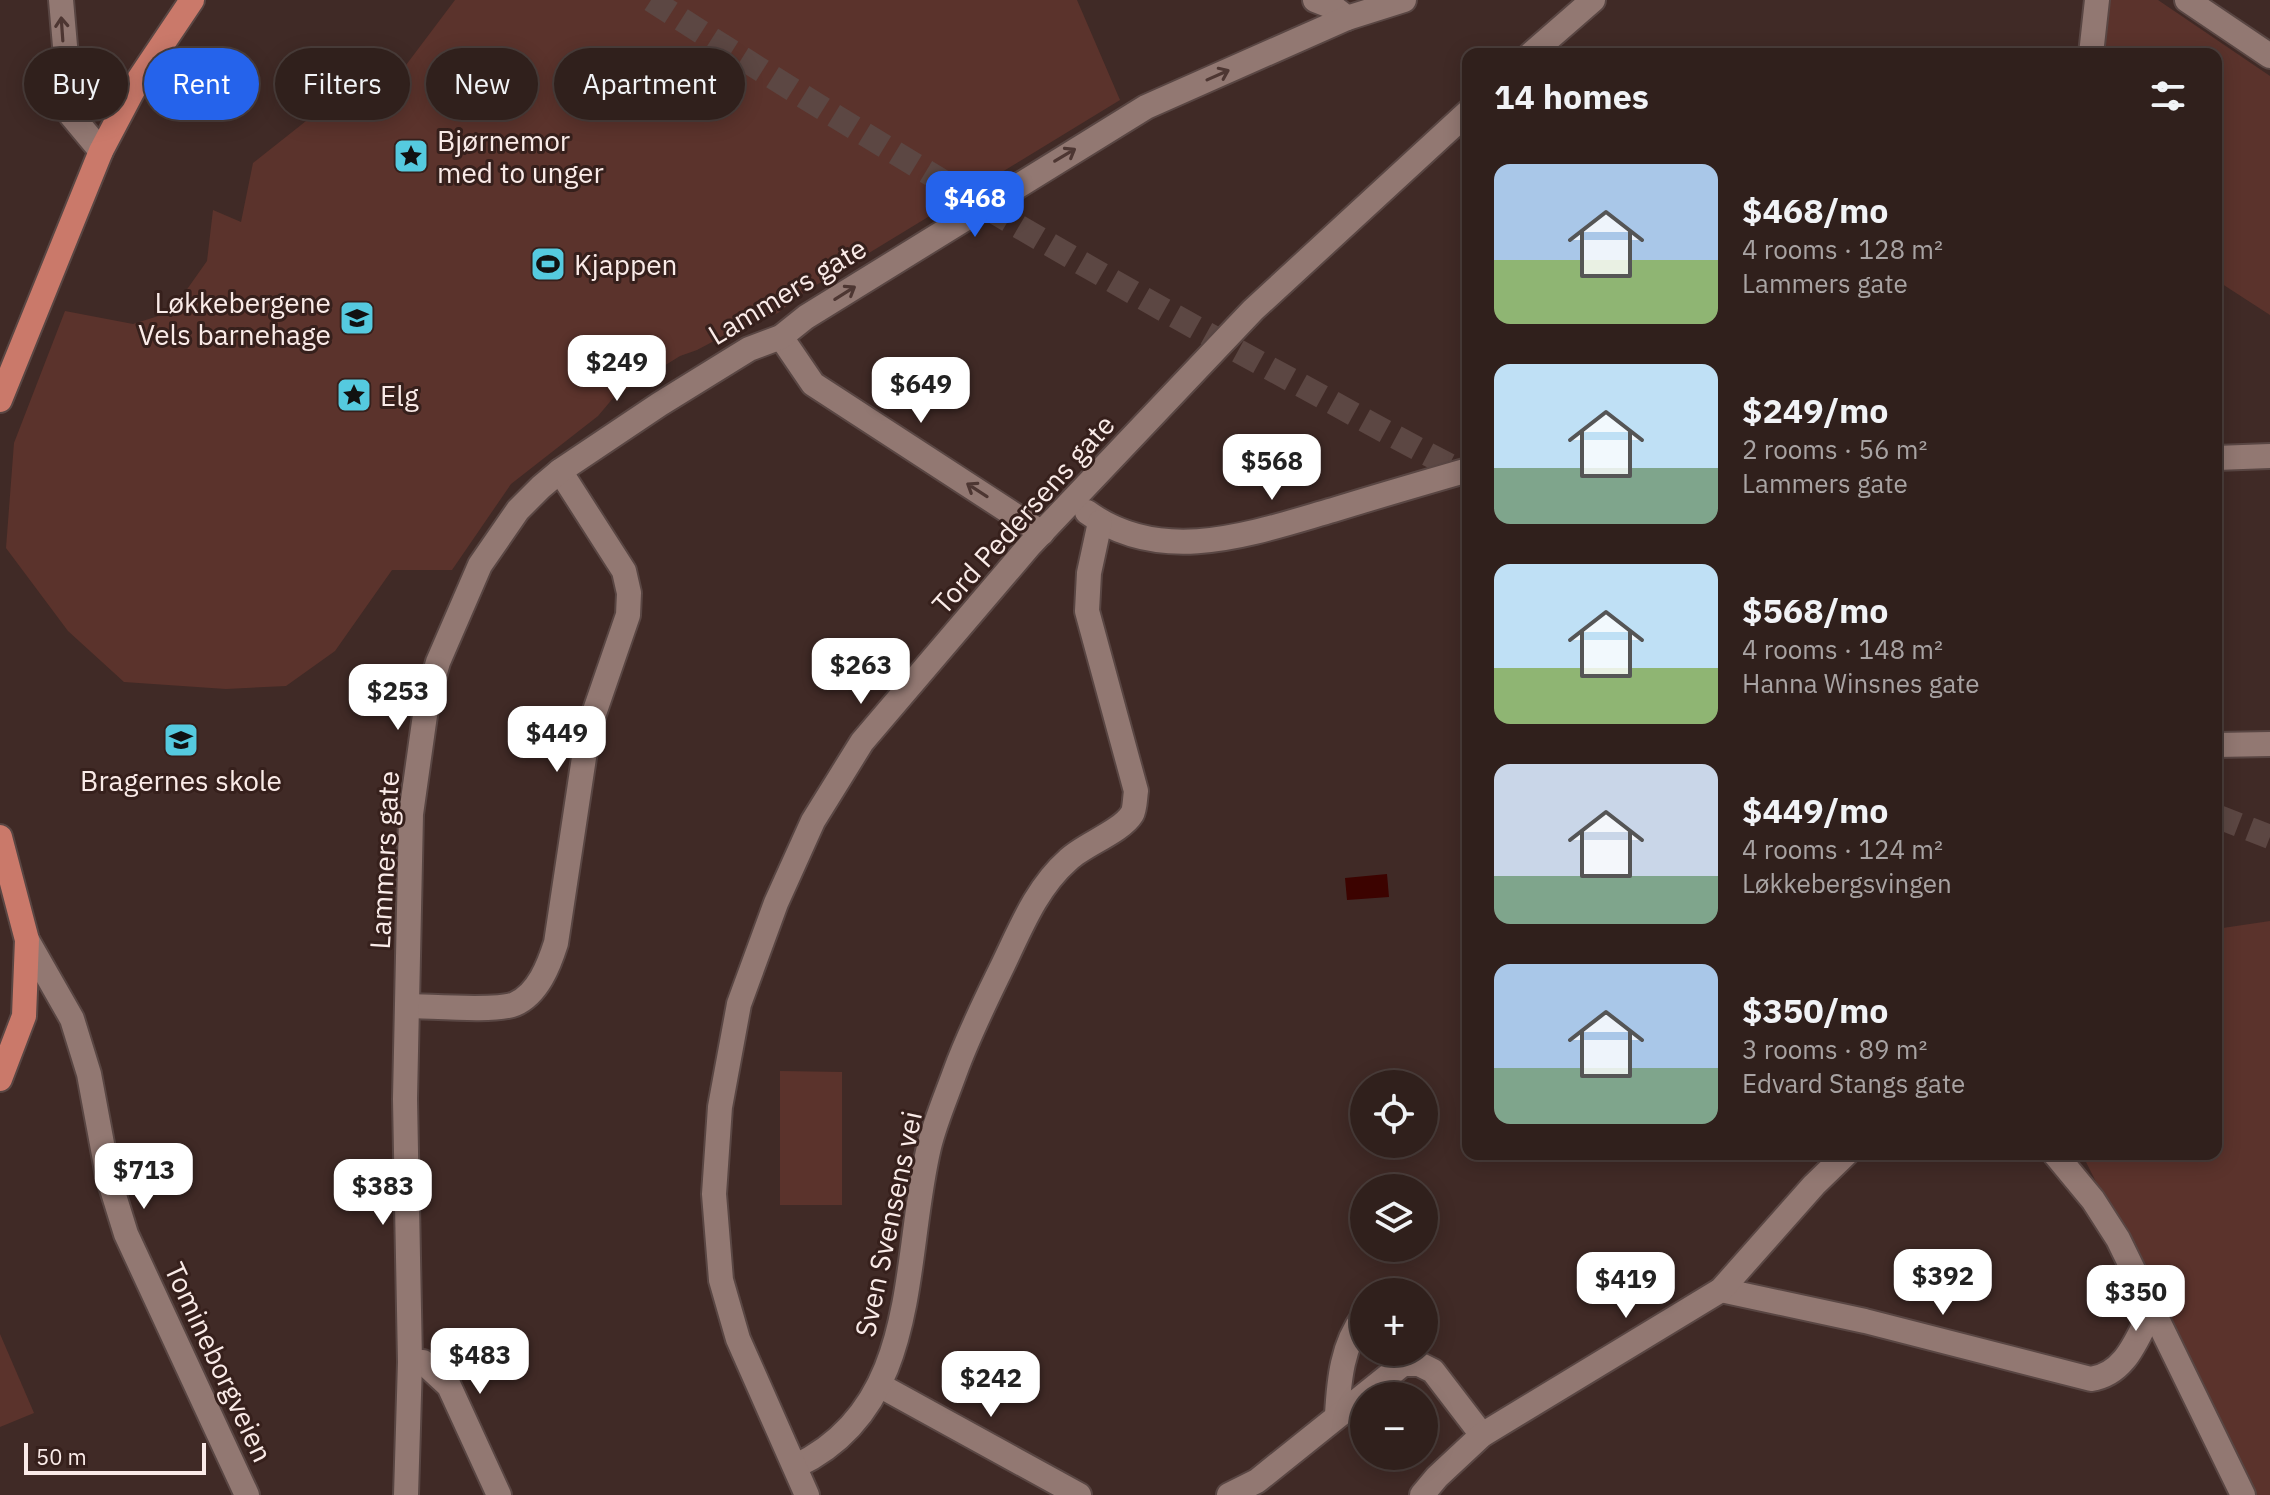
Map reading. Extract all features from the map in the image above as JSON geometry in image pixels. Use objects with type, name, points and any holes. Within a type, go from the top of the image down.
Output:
[{"type":"main road","points":[[0,400],[101,151],[139,79],[192,0]]},
{"type":"main road","points":[[0,837],[27,940],[24,1016],[0,1079]]},
{"type":"street","points":[[61,0],[71,115],[101,151]]},
{"type":"street","points":[[1315,0],[1333,7],[1347,18]]},
{"type":"street","name":"Lammers gate","points":[[406,1495],[410,1362],[405,1123],[411,814],[427,701],[438,662],[464,599],[494,543],[518,510],[560,471],[706,375],[749,349],[781,337],[806,317],[896,260],[1146,107],[1347,18],[1404,0]]},
{"type":"street","points":[[1538,48],[1593,0]]},
{"type":"street","points":[[2092,48],[2097,0]]},
{"type":"street","points":[[2187,0],[2270,56]]},
{"type":"street","name":"Tord Pedersens gate","points":[[807,1495],[738,1339],[721,1280],[714,1194],[720,1107],[739,1004],[776,903],[813,821],[862,742],[1042,533],[1253,310],[1462,118]]},
{"type":"street","points":[[781,337],[813,384],[1042,533]]},
{"type":"street","points":[[2222,458],[2270,456]]},
{"type":"street","points":[[407,1006],[490,1007],[514,1004],[534,988],[548,967],[556,943],[588,731],[628,615],[629,594],[624,571],[560,471]]},
{"type":"street","points":[[1072,501],[1100,522],[1128,535],[1188,543],[1241,537],[1462,472]]},
{"type":"street","name":"Sven Svensens vei","points":[[796,1466],[841,1437],[864,1412],[879,1385],[895,1345],[930,1146],[967,1040],[1043,887],[1069,859],[1132,814],[1136,791],[1087,611],[1089,573],[1100,522]]},
{"type":"street","points":[[2222,745],[2270,744]]},
{"type":"street","name":"Tomineborgveien","points":[[27,940],[72,1019],[89,1074],[108,1176],[126,1234],[247,1495]]},
{"type":"street","points":[[1422,1495],[1482,1435],[1721,1290],[1840,1160]]},
{"type":"street","points":[[2060,1160],[2093,1200],[2118,1239],[2243,1495]]},
{"type":"street","points":[[1721,1290],[1865,1321],[2091,1379],[2107,1377],[2124,1363],[2152,1310]]},
{"type":"street","points":[[1337,1415],[1339,1384],[1350,1340]]},
{"type":"street","points":[[410,1362],[423,1362],[449,1386],[499,1495]]},
{"type":"street","points":[[1229,1495],[1257,1481],[1403,1364],[1419,1364],[1433,1371],[1482,1435]]},
{"type":"street","points":[[879,1385],[1079,1495]]},
{"type":"shaded area","points":[[455,0],[1077,0],[1120,100],[800,295],[778,313],[748,323],[680,356],[614,397],[598,416],[511,484],[452,570],[392,570],[335,651],[286,686],[226,689],[124,682],[68,631],[6,548],[14,443],[65,311],[133,324],[171,312],[207,261],[213,210],[241,222],[253,163],[307,120],[410,120],[410,60]]},
{"type":"shaded area","points":[[2104,0],[2158,0],[2270,76],[2270,315],[2222,284],[2222,48],[2098,48]]},
{"type":"shaded area","points":[[1387,874],[1389,897],[1347,900],[1345,878]]},
{"type":"shaded area","points":[[2270,921],[2270,1495],[2253,1495],[2085,1160],[2222,1160],[2222,928]]},
{"type":"shaded area","points":[[780,1071],[842,1072],[842,1205],[780,1205]]},
{"type":"shaded area","points":[[0,1334],[34,1413],[0,1427]]},
{"type":"tunnel","points":[[651,0],[880,144],[1035,236],[1462,472]]},
{"type":"tunnel","points":[[2222,818],[2270,837]]},
{"type":"place","name":"Bjørnemor med to unger","points":[[411,156]]},
{"type":"place","name":"Kjappen","points":[[548,264]]},
{"type":"place","name":"Løkkebergene Vels barnehage","points":[[357,318]]},
{"type":"place","name":"Elg","points":[[354,395]]},
{"type":"place","name":"Bragernes skole","points":[[181,740]]}]
